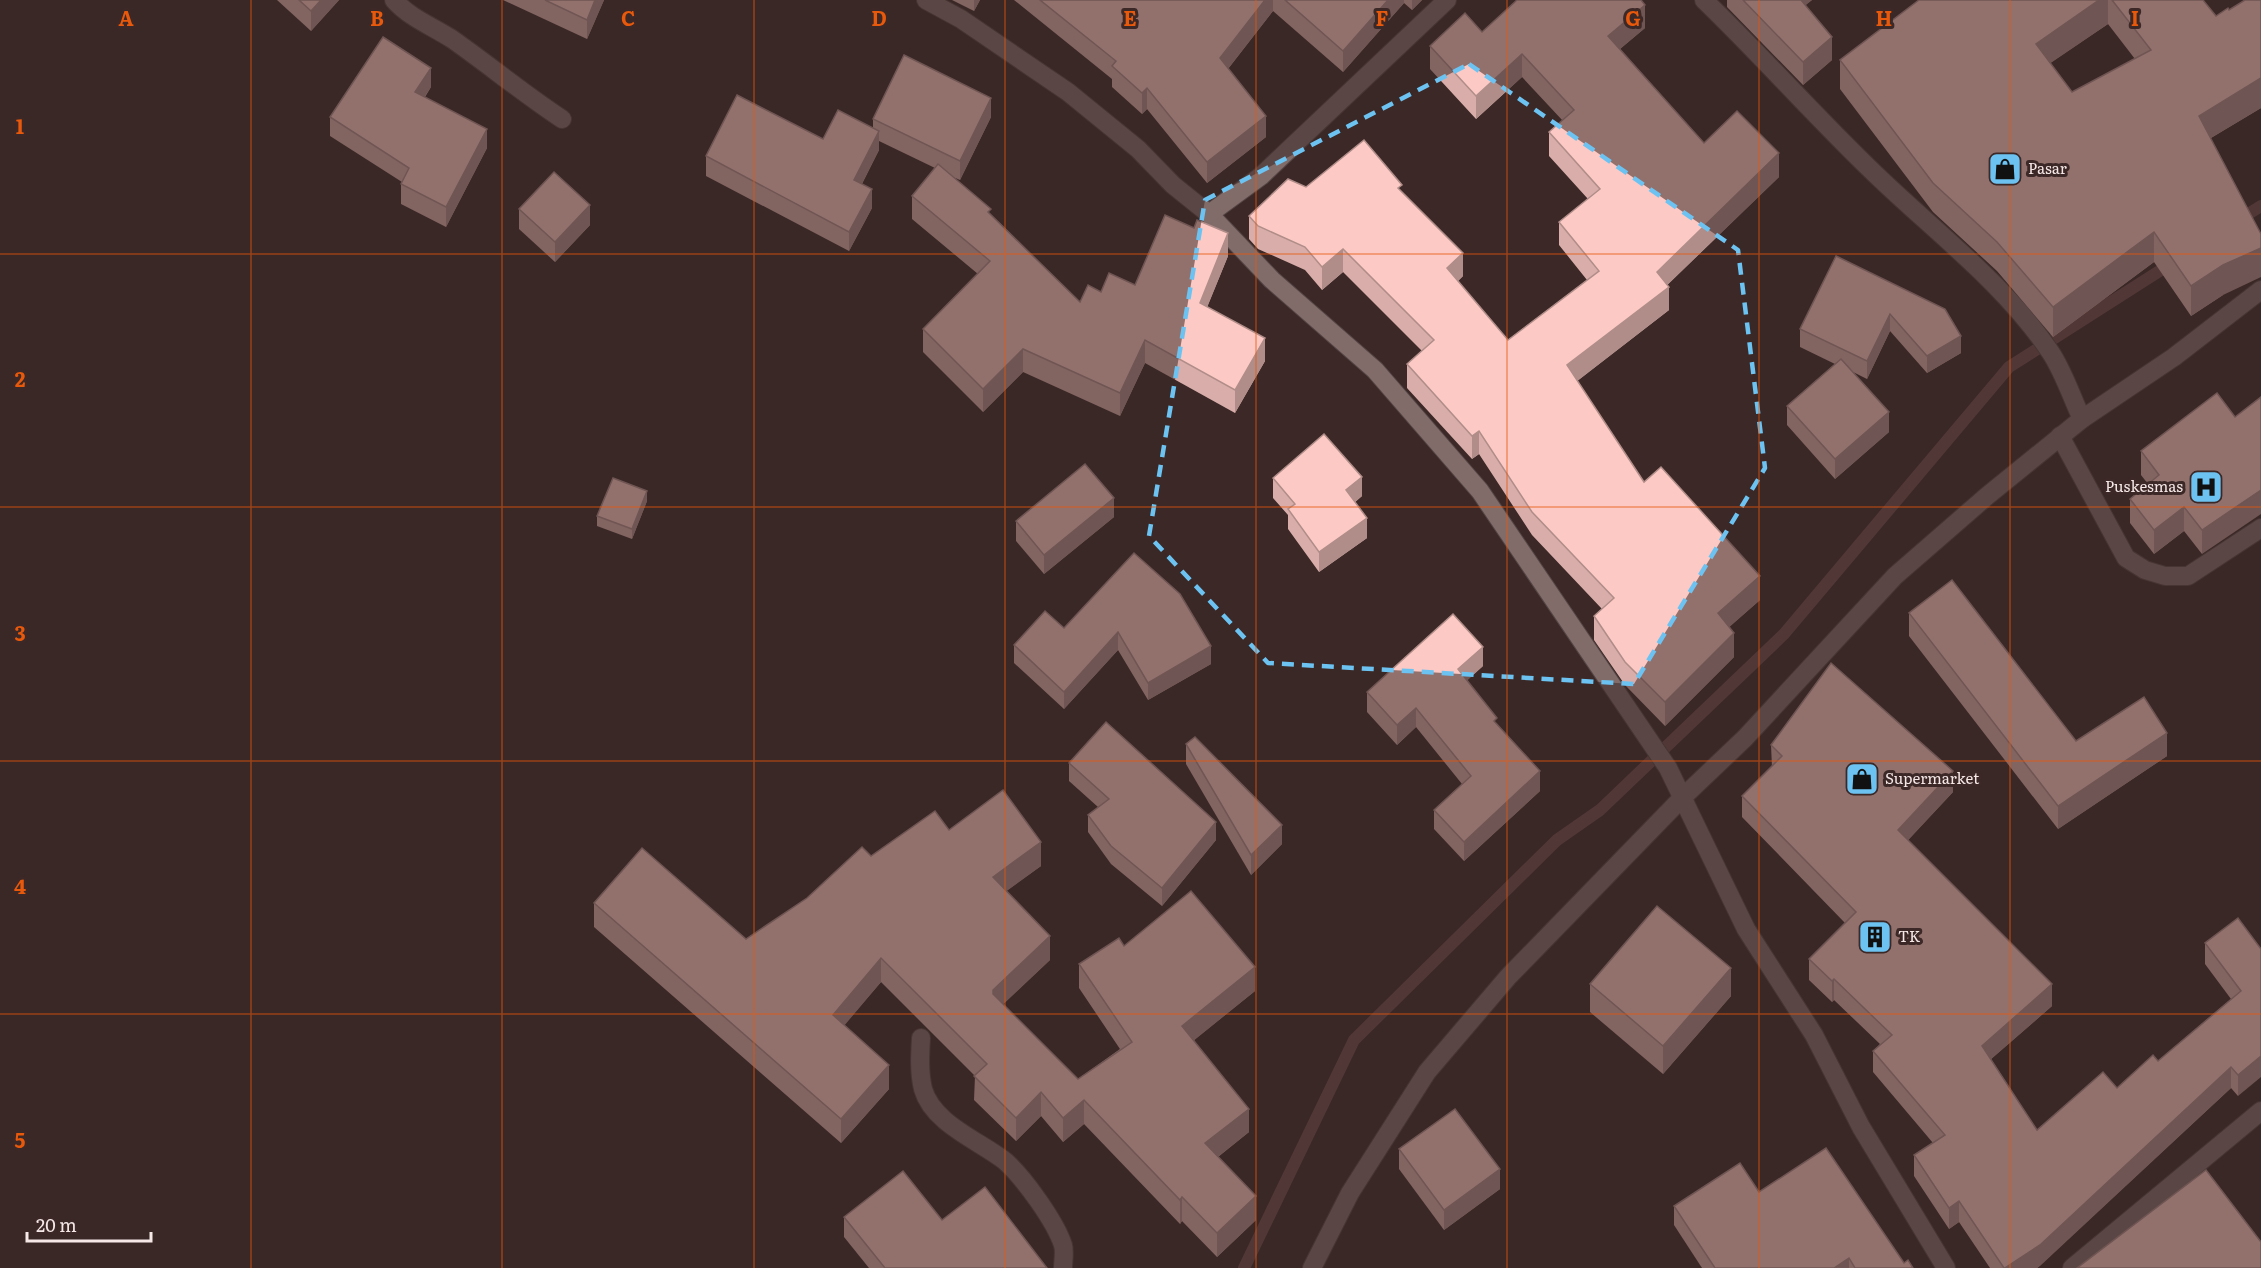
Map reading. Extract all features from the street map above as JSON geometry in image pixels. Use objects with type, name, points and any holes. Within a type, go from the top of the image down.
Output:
[{"type":"street","points":[[394,0],[411,16],[439,31],[529,98],[562,119]]},
{"type":"street","points":[[926,0],[961,19],[1068,92],[1138,149],[1173,185],[1209,214],[1272,280],[1375,370],[1480,491],[1576,631],[1642,733],[1668,768],[1746,929],[1814,1035],[1861,1127],[1946,1268]]},
{"type":"street","points":[[1209,214],[1261,176],[1447,0]]},
{"type":"street","points":[[1704,0],[1773,67],[1870,169],[1938,229],[2030,325],[2052,355],[2082,419]]},
{"type":"street","points":[[1312,1268],[1350,1193],[1427,1072],[1508,977],[1683,797],[1745,738],[1895,576],[2060,436],[2174,357],[2261,290]]},
{"type":"street","points":[[2060,436],[2126,558],[2145,570],[2165,576],[2188,576],[2261,528]]},
{"type":"street","points":[[921,1038],[920,1067],[924,1091],[936,1109],[955,1129],[1003,1160],[1016,1173],[1043,1210],[1063,1246],[1063,1268]]},
{"type":"street","points":[[2072,1268],[2261,1111]]},
{"type":"highlighted area","points":[[1469,64],[1738,250],[1765,468],[1634,684],[1268,663],[1149,536],[1205,200]]},
{"type":"building","points":[[299,0],[321,0],[311,11]]},
{"type":"building","points":[[545,0],[595,0],[587,20]]},
{"type":"building","points":[[1040,0],[1265,0],[1220,58],[1266,116],[1207,162],[1147,88],[1142,93],[1112,66],[1116,61]]},
{"type":"building","points":[[1285,0],[1388,0],[1343,51]]},
{"type":"building","points":[[1517,0],[1641,0],[1645,5],[1608,36],[1704,143],[1737,111],[1779,153],[1657,272],[1669,287],[1567,365],[1644,482],[1661,467],[1760,576],[1718,613],[1734,633],[1665,702],[1625,662],[1594,616],[1614,598],[1532,512],[1479,431],[1472,436],[1407,364],[1434,340],[1343,249],[1322,267],[1305,247],[1258,226],[1249,216],[1288,179],[1306,187],[1364,140],[1402,185],[1398,188],[1463,253],[1447,268],[1508,340],[1599,271],[1559,222],[1600,189],[1549,132],[1574,110],[1522,54],[1476,96],[1430,46],[1465,13],[1482,32]]},
{"type":"building","points":[[1743,0],[1801,0],[1832,37],[1803,62]]},
{"type":"building","points":[[1919,0],[2099,0],[2036,44],[2072,92],[2151,50],[2112,0],[2203,0],[2216,16],[2245,0],[2261,0],[2261,78],[2199,116],[2261,234],[2261,248],[2223,265],[2191,286],[2154,232],[2053,307],[1997,242],[1933,183],[1840,60]]},
{"type":"building","points":[[383,37],[431,68],[415,92],[487,129],[446,207],[401,184],[409,168],[330,117]]},
{"type":"building","points":[[904,55],[991,98],[960,161],[873,119]]},
{"type":"building","points":[[737,95],[823,139],[838,110],[879,131],[854,180],[872,189],[849,232],[706,156]]},
{"type":"building","points":[[938,164],[991,209],[988,212],[1080,302],[1088,285],[1101,292],[1109,273],[1135,285],[1165,215],[1194,228],[1197,220],[1228,233],[1200,303],[1265,338],[1235,390],[1145,340],[1120,393],[1023,349],[983,389],[923,329],[990,261],[912,196]]},
{"type":"building","points":[[554,172],[590,205],[555,242],[519,209]]},
{"type":"building","points":[[1836,256],[1945,309],[1961,336],[1927,356],[1890,314],[1867,361],[1800,329]]},
{"type":"building","points":[[1841,359],[1889,412],[1835,459],[1787,406]]},
{"type":"building","name":"Puskesmas","points":[[2217,393],[2235,417],[2261,397],[2261,490],[2202,530],[2184,507],[2154,530],[2130,499],[2159,475],[2141,451]]},
{"type":"building","points":[[1324,434],[1362,477],[1346,490],[1367,518],[1319,552],[1288,509],[1295,504],[1273,478]]},
{"type":"building","points":[[1085,464],[1114,498],[1044,555],[1016,521]]},
{"type":"building","points":[[613,478],[647,491],[632,529],[597,516]]},
{"type":"building","points":[[1134,553],[1180,594],[1211,646],[1148,683],[1118,632],[1064,692],[1014,645],[1045,611],[1064,628]]},
{"type":"building","points":[[1952,580],[2076,741],[2144,697],[2167,733],[2058,806],[1909,613]]},
{"type":"building","points":[[1453,614],[1483,647],[1458,669],[1497,718],[1494,721],[1540,771],[1464,842],[1434,810],[1471,776],[1416,708],[1397,725],[1367,692]]},
{"type":"building","points":[[1831,663],[1953,771],[1898,830],[2052,984],[1982,1046],[2037,1130],[2103,1072],[2117,1088],[2153,1055],[2158,1061],[2241,991],[2205,943],[2238,918],[2261,949],[2261,1056],[2238,1075],[2231,1067],[2040,1245],[2005,1268],[1959,1201],[1949,1208],[1914,1155],[1945,1135],[1873,1051],[1892,1035],[1834,979],[1832,981],[1809,959],[1856,912],[1742,796],[1782,756],[1771,745]]},
{"type":"building","points":[[1106,722],[1216,822],[1162,888],[1111,846],[1088,815],[1109,799],[1069,763]]},
{"type":"building","points":[[1195,737],[1282,825],[1251,855],[1186,744]]},
{"type":"building","points":[[1003,790],[1041,842],[993,877],[1050,936],[993,990],[993,994],[1078,1079],[1132,1042],[1079,964],[1119,938],[1124,946],[1191,891],[1255,967],[1182,1026],[1249,1109],[1205,1143],[1256,1196],[1217,1233],[1182,1197],[1180,1200],[1084,1100],[1063,1118],[1041,1092],[1016,1118],[974,1076],[987,1064],[881,958],[833,1015],[889,1065],[841,1119],[594,903],[642,848],[746,939],[807,898],[862,847],[871,856],[935,811],[949,830]]},
{"type":"building","points":[[1657,906],[1731,968],[1663,1046],[1590,984]]},
{"type":"building","points":[[1455,1109],[1500,1169],[1444,1210],[1399,1149]]},
{"type":"building","points":[[1826,1148],[1904,1263],[1908,1260],[1913,1268],[1855,1268],[1849,1258],[1834,1268],[1715,1268],[1674,1206],[1740,1163],[1759,1192]]},
{"type":"building","points":[[2206,1170],[2261,1242],[2261,1268],[2077,1268]]},
{"type":"building","points":[[903,1171],[942,1220],[985,1187],[1047,1268],[885,1268],[844,1217]]},
{"type":"waterway","points":[[2237,221],[2261,206]]},
{"type":"waterway","points":[[1244,1268],[1354,1040],[1557,840],[1600,810],[1784,634],[2009,367],[2172,263]]},
{"type":"place","name":"Pasar","points":[[2005,169]]},
{"type":"place","name":"Puskesmas","points":[[2206,487]]},
{"type":"place","name":"Supermarket","points":[[1862,779]]},
{"type":"place","name":"TK","points":[[1875,937]]}]
